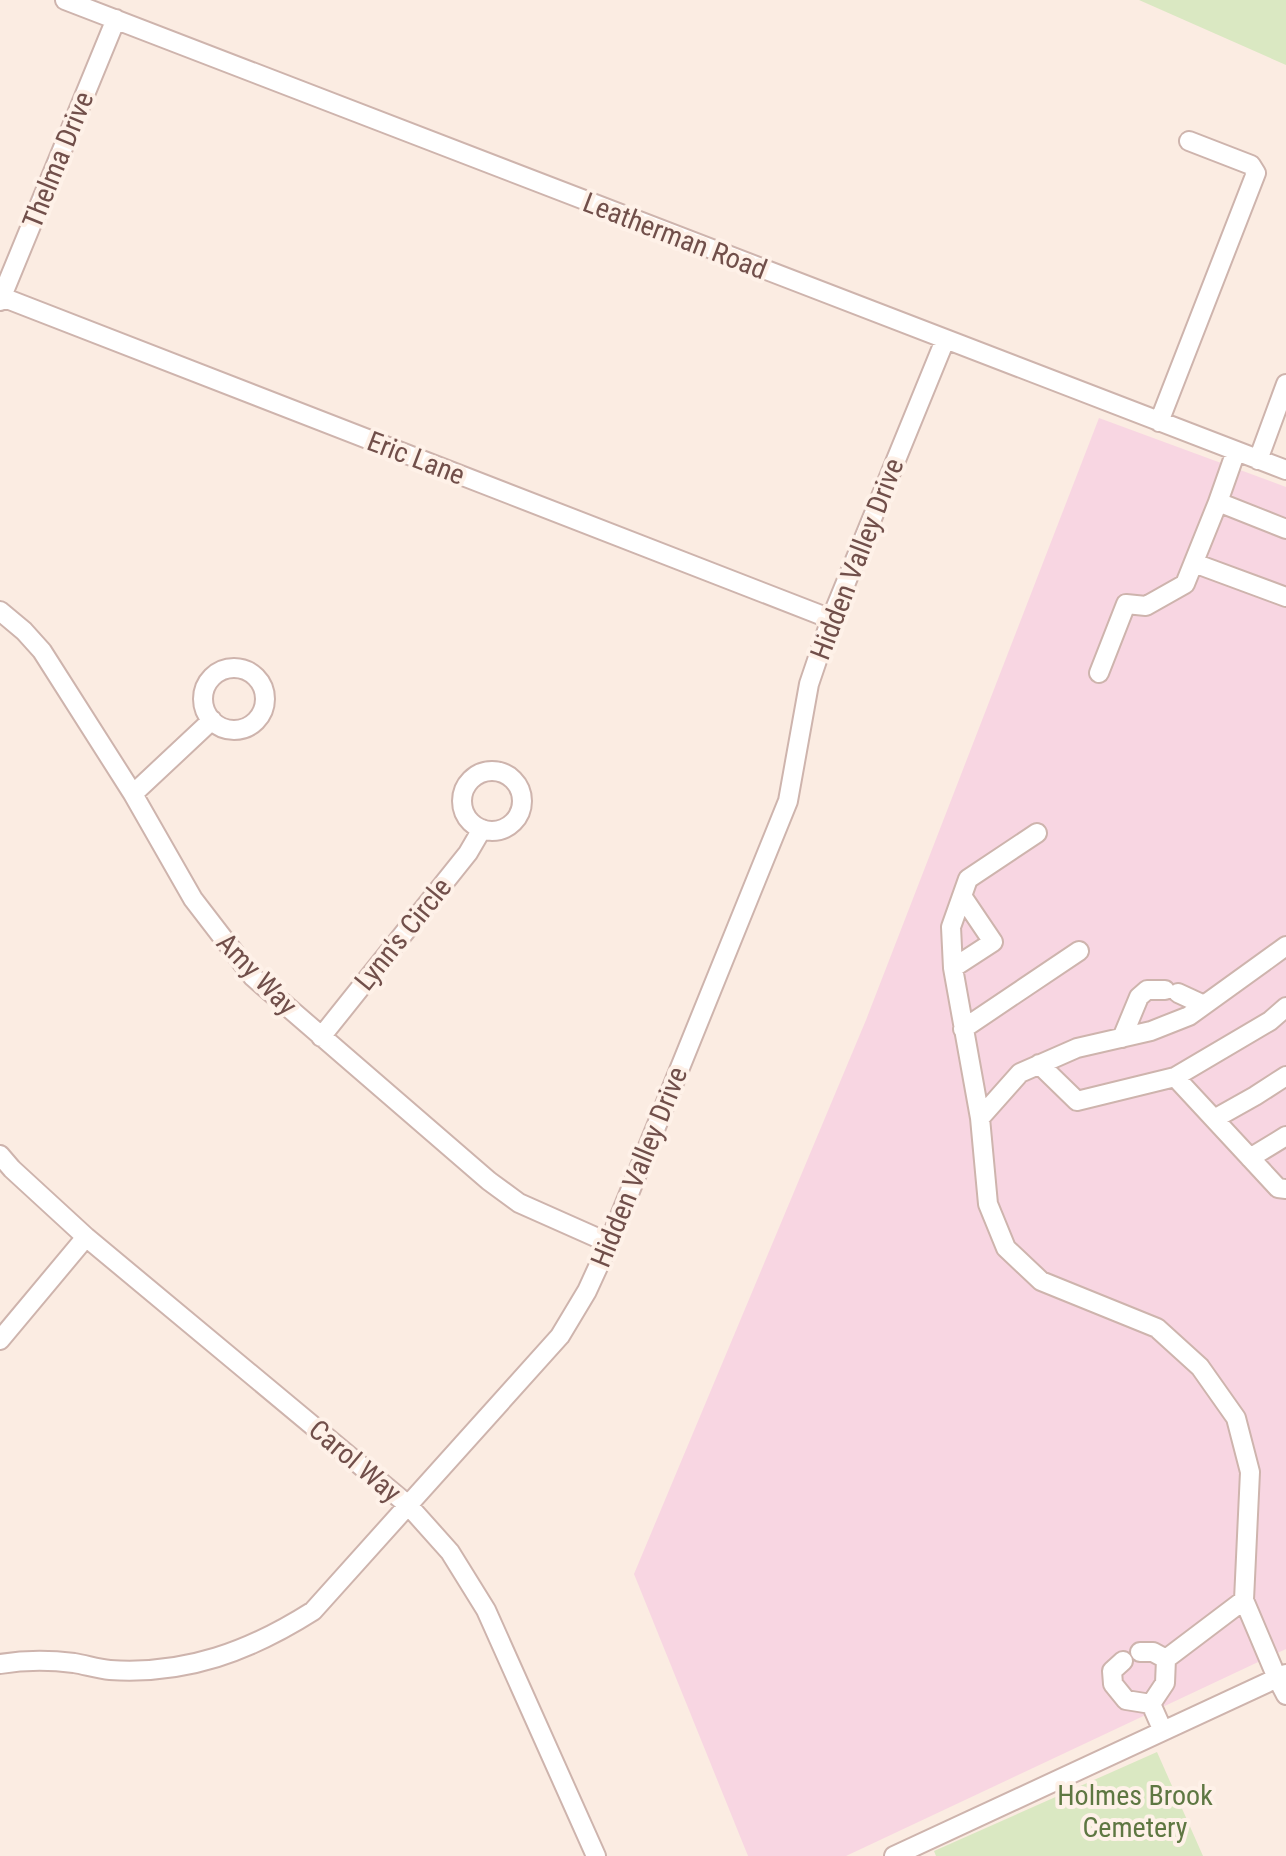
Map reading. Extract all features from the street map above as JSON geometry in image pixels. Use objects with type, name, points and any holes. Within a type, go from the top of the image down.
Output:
[{"type":"street","name":"Leatherman Road","points":[[65,0],[1286,470]]},
{"type":"street","name":"Thelma Drive","points":[[1,299],[116,19]]},
{"type":"street","points":[[1159,422],[1256,173],[1251,165],[1189,141]]},
{"type":"street","name":"Eric Lane","points":[[1,299],[831,619]]},
{"type":"street","name":"Hidden Valley Drive","points":[[0,1664],[41,1661],[139,1671],[177,1667],[214,1660],[283,1631],[313,1611],[360,1561],[560,1336],[587,1291],[609,1243],[788,801],[809,684],[831,619],[945,340]]},
{"type":"street","points":[[1258,460],[1286,384]]},
{"type":"street","points":[[1099,673],[1126,604],[1146,606],[1185,584],[1236,451]]},
{"type":"street","points":[[1218,502],[1286,529]]},
{"type":"street","points":[[1194,563],[1286,597]]},
{"type":"street","name":"Amy Way","points":[[0,611],[42,651],[133,794],[193,899],[253,977],[489,1181],[519,1203],[609,1243]]},
{"type":"street","points":[[133,794],[212,720]]},
{"type":"street","name":"Lynn's Circle","points":[[321,1037],[468,853],[482,829]]},
{"type":"street","points":[[1037,833],[968,879],[951,927],[953,968],[980,1118],[988,1204],[1006,1248],[1041,1281],[1157,1328],[1200,1367],[1236,1418],[1250,1472],[1244,1600],[1281,1676],[1286,1695]]},
{"type":"street","points":[[953,968],[993,942],[962,896]]},
{"type":"street","points":[[980,1118],[1020,1073],[1077,1048],[1151,1031],[1189,1016],[1286,946]]},
{"type":"street","points":[[963,1029],[1079,951]]},
{"type":"street","points":[[1122,1038],[1139,997],[1147,990],[1172,991],[1204,1005]]},
{"type":"street","points":[[1039,1064],[1077,1101],[1175,1077],[1270,1021],[1286,1007]]},
{"type":"street","points":[[1214,1119],[1286,1076]]},
{"type":"street","points":[[1175,1077],[1278,1188],[1286,1189]]},
{"type":"street","points":[[1250,1158],[1286,1136]]},
{"type":"street","name":"Carol Way","points":[[0,1155],[86,1237],[408,1505],[450,1552],[486,1610],[596,1856]]},
{"type":"street","points":[[0,1340],[86,1237]]},
{"type":"street","points":[[1166,1659],[1244,1600]]},
{"type":"street","points":[[1151,1704],[1126,1700],[1113,1684],[1112,1671],[1131,1656],[1153,1652],[1166,1659]]},
{"type":"street","points":[[1151,1704],[1165,1683],[1166,1659]]},
{"type":"street","points":[[894,1856],[926,1849],[1281,1676]]},
{"type":"street","points":[[1151,1704],[1163,1731]]},
{"type":"shaded area","points":[[1099,418],[1286,487],[1286,1649],[846,1856],[748,1856],[634,1574],[866,1020]]},
{"type":"green space","points":[[1139,0],[1286,0],[1286,65]]},
{"type":"green space","name":"Holmes Brook Cemetery","points":[[1157,1752],[1203,1856],[936,1856],[934,1851]]}]
